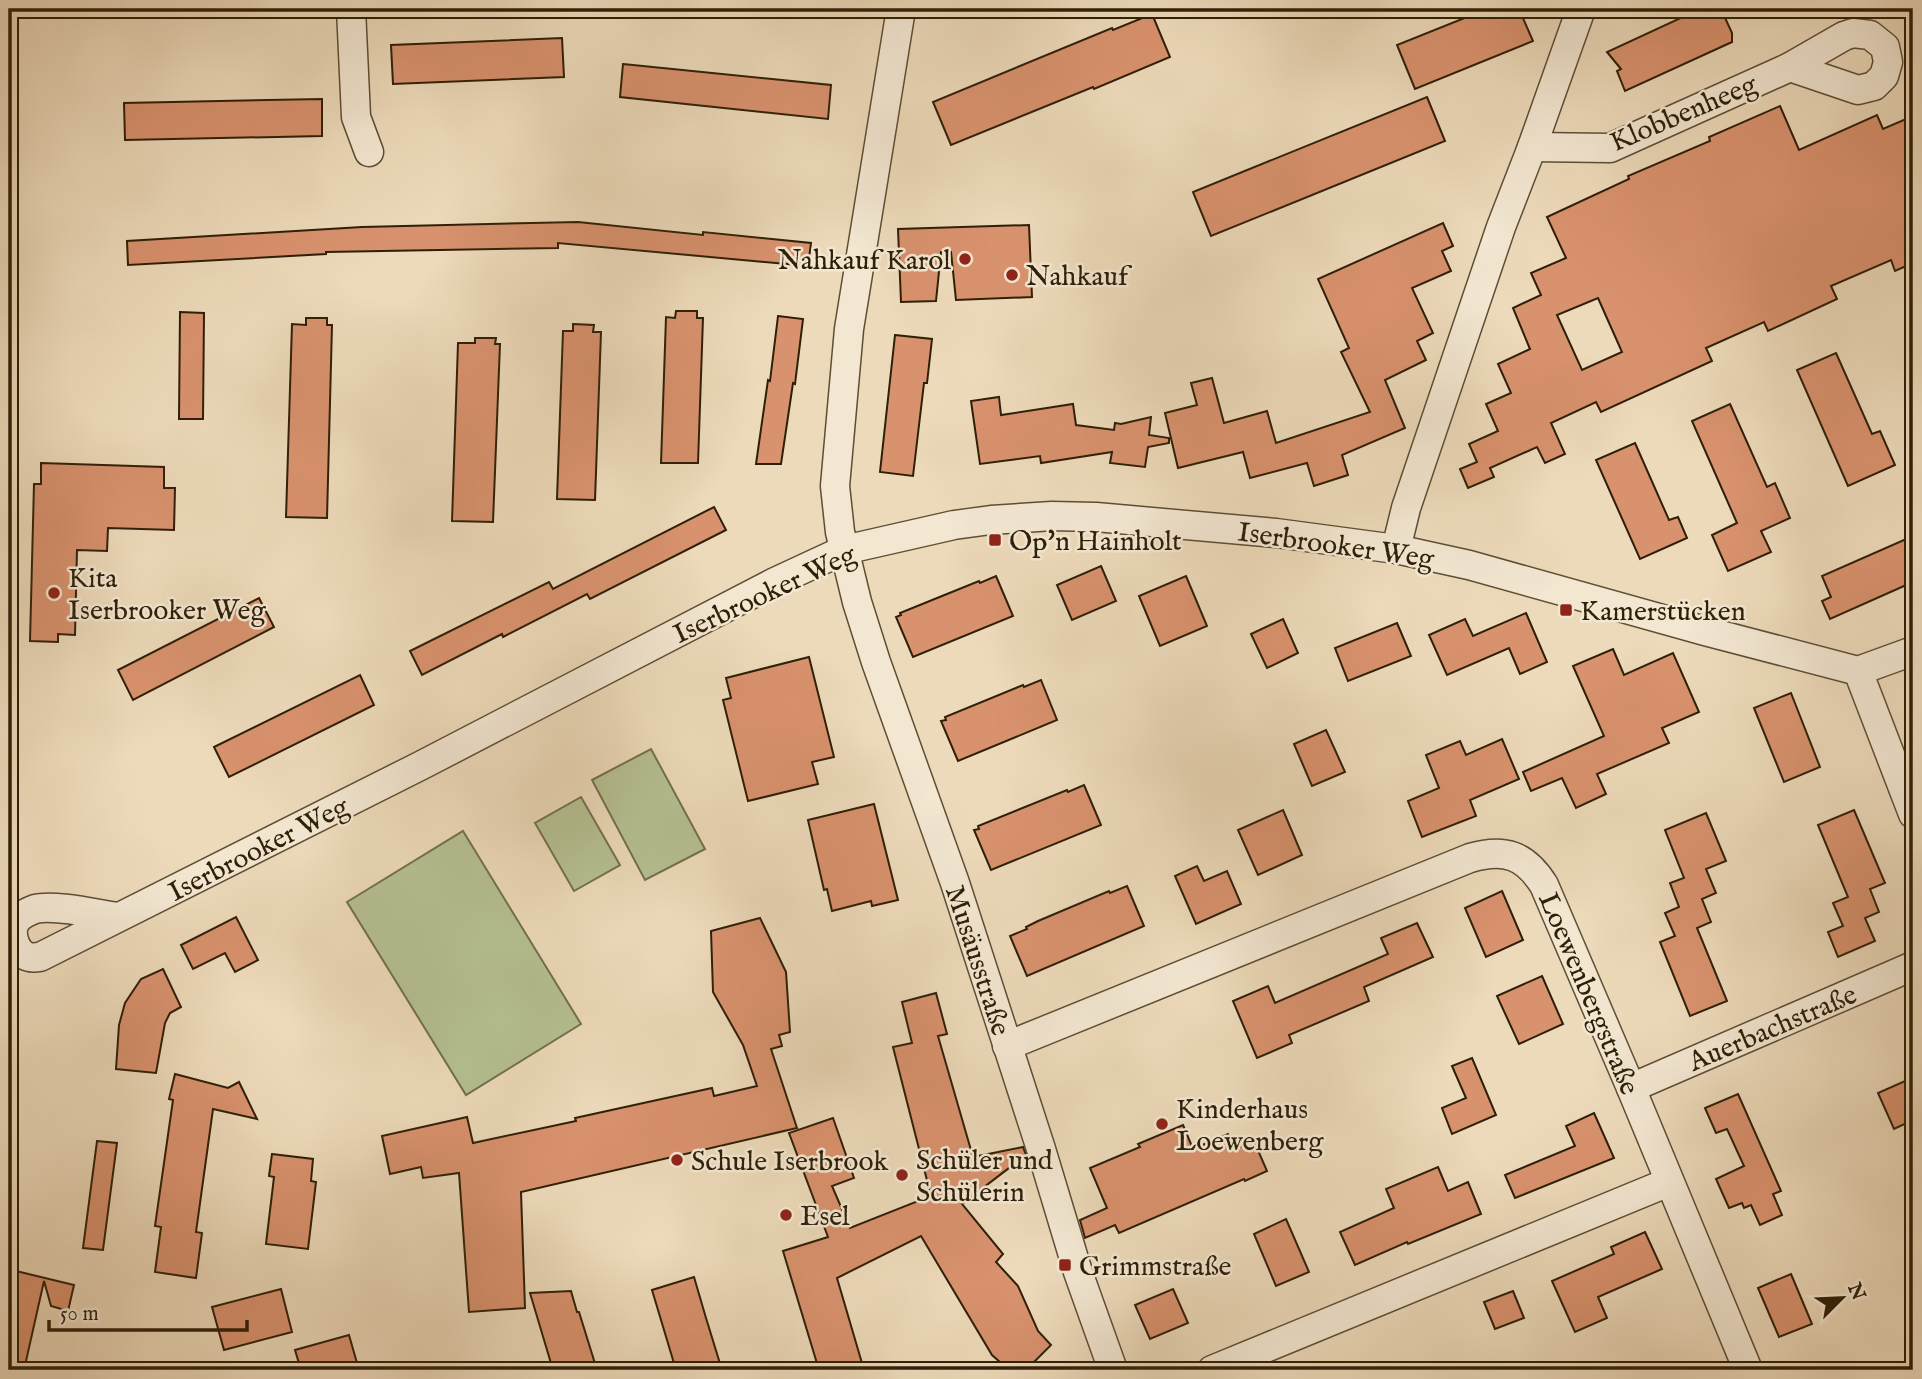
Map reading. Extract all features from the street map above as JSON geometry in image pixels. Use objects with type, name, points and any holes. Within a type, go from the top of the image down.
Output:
[{"type":"street","points":[[351,9],[356,117],[369,152]]},
{"type":"street","points":[[844,550],[835,486],[849,329],[901,9]]},
{"type":"street","points":[[1396,549],[1406,508],[1501,227],[1581,9]]},
{"type":"street","name":"Klobbenheeg","points":[[1532,147],[1610,148],[1790,67]]},
{"type":"street","name":"Iserbrooker Weg","points":[[118,916],[408,772],[775,582],[844,550],[954,524],[1052,516],[1096,517],[1276,533],[1396,549],[1499,572],[1705,631],[1858,671]]},
{"type":"street","name":"Musäusstraße","points":[[844,550],[869,638],[955,883],[1078,1272],[1114,1370]]},
{"type":"street","points":[[1913,651],[1858,671],[1913,814]]},
{"type":"street","name":"Loewenbergstraße","points":[[1007,1045],[1470,858],[1497,854],[1523,861],[1535,870],[1544,885],[1632,1088],[1748,1370]]},
{"type":"street","name":"Auerbachstraße","points":[[1632,1088],[1913,966]]},
{"type":"street","points":[[1212,1370],[1669,1181]]},
{"type":"green space","points":[[651,749],[705,849],[645,880],[592,780]]},
{"type":"green space","points":[[581,797],[620,865],[574,891],[535,823]]},
{"type":"green space","points":[[463,831],[581,1024],[466,1095],[347,902]]},
{"type":"building","points":[[1487,9],[1519,9],[1533,41],[1415,89],[1397,45]]},
{"type":"building","points":[[1700,9],[1721,9],[1732,33],[1732,42],[1625,91],[1617,71],[1621,69],[1607,52]]},
{"type":"building","points":[[1152,14],[1170,57],[951,145],[933,102]]},
{"type":"building","points":[[562,38],[564,77],[393,84],[391,45]]},
{"type":"building","points":[[623,64],[831,85],[828,119],[620,97]]},
{"type":"building","points":[[1427,97],[1445,141],[1211,236],[1193,192]]},
{"type":"building","points":[[322,99],[322,136],[125,140],[124,103]]},
{"type":"building","points":[[1780,106],[1799,150],[1877,115],[1883,129],[1913,116],[1913,235],[1906,238],[1913,253],[1913,263],[1895,271],[1891,260],[1831,286],[1837,299],[1768,331],[1764,322],[1706,348],[1712,361],[1601,412],[1596,402],[1551,423],[1565,454],[1545,463],[1537,447],[1490,468],[1494,477],[1468,488],[1460,469],[1477,462],[1469,444],[1498,431],[1486,404],[1511,393],[1498,364],[1530,349],[1513,308],[1541,295],[1531,273],[1566,258],[1547,217],[1629,179],[1628,176],[1710,141],[1709,137]],"holes":[[[1598,298],[1622,352],[1582,370],[1557,315]]]},
{"type":"building","points":[[578,222],[811,243],[808,266],[558,243],[558,248],[326,252],[128,265],[127,241],[362,227]]},
{"type":"building","points":[[1443,223],[1453,246],[1442,251],[1451,271],[1412,288],[1433,333],[1417,341],[1426,360],[1385,380],[1405,428],[1342,455],[1348,475],[1314,486],[1307,463],[1250,478],[1243,452],[1178,468],[1165,413],[1197,405],[1191,383],[1212,378],[1224,423],[1267,411],[1276,443],[1370,412],[1341,352],[1349,348],[1318,279]]},
{"type":"building","name":"Nahkauf Karol","points":[[1029,225],[1032,297],[956,300],[951,252],[941,252],[936,301],[901,302],[898,229]]},
{"type":"building","points":[[676,311],[697,311],[697,318],[703,318],[698,463],[661,463],[666,317],[675,318]]},
{"type":"building","points":[[180,312],[204,313],[203,419],[179,419]]},
{"type":"building","points":[[778,316],[803,319],[795,384],[793,383],[781,464],[756,464],[768,380],[770,381]]},
{"type":"building","points":[[306,318],[327,318],[327,325],[332,325],[327,518],[286,517],[292,324],[306,325]]},
{"type":"building","points":[[573,324],[594,325],[593,332],[601,332],[595,500],[557,499],[563,331],[573,331]]},
{"type":"building","points":[[895,335],[932,339],[913,476],[880,472]]},
{"type":"building","points":[[475,338],[496,338],[495,344],[500,344],[493,522],[452,521],[458,343],[475,343]]},
{"type":"building","points":[[1836,353],[1872,434],[1880,431],[1895,465],[1848,486],[1797,370]]},
{"type":"building","points":[[999,397],[1001,415],[1073,404],[1076,425],[1114,430],[1115,423],[1151,417],[1149,435],[1169,438],[1169,443],[1148,447],[1145,467],[1110,463],[1112,452],[1041,463],[1040,456],[980,464],[971,401]]},
{"type":"building","points":[[1730,404],[1767,487],[1775,483],[1790,518],[1761,531],[1771,552],[1728,571],[1712,535],[1737,523],[1692,421]]},
{"type":"building","points":[[1635,443],[1669,520],[1678,517],[1687,538],[1640,559],[1596,460]]},
{"type":"building","name":"Kita Iserbrooker Weg","points":[[41,463],[164,467],[164,488],[175,488],[174,530],[108,528],[107,551],[77,550],[75,635],[58,634],[58,642],[30,641],[34,484],[41,484]]},
{"type":"building","points":[[714,507],[726,530],[590,599],[587,594],[422,675],[410,651],[549,582],[553,589]]},
{"type":"building","points":[[1913,536],[1913,582],[1830,619],[1822,601],[1831,597],[1822,576]]},
{"type":"building","points":[[1101,566],[1116,601],[1072,620],[1057,585]]},
{"type":"building","points":[[996,576],[1013,616],[913,657],[896,617],[901,615],[900,613]]},
{"type":"building","points":[[1186,576],[1207,626],[1160,646],[1139,596]]},
{"type":"building","points":[[259,598],[274,627],[133,700],[118,670]]},
{"type":"building","points":[[1526,613],[1547,662],[1520,674],[1509,648],[1447,675],[1429,635],[1465,619],[1473,636]]},
{"type":"building","points":[[1283,619],[1298,653],[1267,668],[1251,634]]},
{"type":"building","points":[[1397,623],[1411,656],[1348,681],[1335,648]]},
{"type":"building","points":[[1613,649],[1624,675],[1673,653],[1699,712],[1662,728],[1669,743],[1597,774],[1606,794],[1576,808],[1562,778],[1531,791],[1523,772],[1604,736],[1573,666]]},
{"type":"building","points":[[809,657],[834,757],[812,762],[818,784],[748,801],[723,700],[731,698],[726,678]]},
{"type":"building","points":[[360,675],[374,705],[229,777],[214,747]]},
{"type":"building","points":[[1041,680],[1057,720],[958,761],[941,721],[946,720],[945,717]]},
{"type":"building","points":[[1791,693],[1820,767],[1784,782],[1754,708]]},
{"type":"building","points":[[1326,730],[1345,772],[1312,786],[1294,744]]},
{"type":"building","points":[[1502,739],[1519,779],[1470,800],[1476,816],[1422,837],[1408,801],[1439,788],[1426,755],[1460,741],[1466,755]]},
{"type":"building","points":[[1084,785],[1101,825],[991,870],[974,830],[979,829],[978,826]]},
{"type":"building","points":[[874,804],[898,900],[872,906],[871,901],[832,911],[827,889],[824,890],[808,820]]},
{"type":"building","points":[[1283,810],[1302,855],[1258,875],[1238,830]]},
{"type":"building","points":[[1854,810],[1885,883],[1870,889],[1879,912],[1865,918],[1875,941],[1838,957],[1828,932],[1843,926],[1833,903],[1848,897],[1818,825]]},
{"type":"building","points":[[1706,813],[1726,861],[1706,869],[1716,893],[1702,899],[1711,922],[1697,928],[1727,1001],[1690,1016],[1660,942],[1675,936],[1665,913],[1679,907],[1670,883],[1684,878],[1665,830]]},
{"type":"building","points":[[1197,866],[1204,881],[1227,871],[1241,904],[1196,924],[1175,876]]},
{"type":"building","points":[[1127,886],[1144,926],[1027,976],[1010,936],[1038,921]]},
{"type":"building","points":[[1502,891],[1523,940],[1486,957],[1465,908]]},
{"type":"building","points":[[236,917],[258,960],[235,972],[225,953],[193,969],[181,945]]},
{"type":"building","points":[[760,918],[786,972],[790,1032],[779,1035],[782,1046],[771,1049],[797,1128],[521,1192],[525,1308],[469,1312],[459,1173],[423,1178],[421,1167],[390,1174],[382,1136],[467,1117],[473,1143],[712,1088],[714,1096],[757,1086],[743,1045],[713,992],[711,931]]},
{"type":"building","points":[[1417,923],[1433,957],[1364,987],[1369,1001],[1289,1035],[1292,1043],[1257,1058],[1233,1001],[1268,986],[1275,1003],[1388,954],[1381,938]]},
{"type":"building","points":[[163,969],[181,1007],[170,1013],[165,1023],[156,1073],[116,1069],[119,1025],[125,1003],[141,979]]},
{"type":"building","points":[[1542,976],[1563,1024],[1519,1044],[1497,996]]},
{"type":"building","points":[[936,993],[947,1034],[938,1036],[973,1157],[1023,1147],[1026,1155],[962,1204],[1003,1254],[996,1262],[1018,1286],[1038,1331],[1051,1345],[1026,1370],[1009,1370],[992,1355],[921,1236],[837,1278],[864,1370],[819,1370],[783,1251],[828,1237],[789,1133],[833,1118],[854,1178],[832,1186],[850,1228],[931,1196],[893,1047],[912,1043],[902,1002]]},
{"type":"building","points":[[1472,1058],[1496,1115],[1452,1134],[1442,1108],[1466,1098],[1452,1066]]},
{"type":"building","points":[[175,1074],[228,1088],[239,1082],[257,1119],[213,1109],[196,1232],[202,1233],[196,1278],[155,1272],[161,1227],[155,1226],[173,1100],[169,1099]]},
{"type":"building","points":[[1905,1081],[1913,1100],[1913,1120],[1894,1129],[1878,1093]]},
{"type":"building","points":[[1738,1094],[1781,1191],[1773,1194],[1782,1215],[1760,1225],[1751,1205],[1744,1208],[1742,1203],[1729,1208],[1716,1179],[1744,1166],[1727,1129],[1716,1133],[1705,1108]]},
{"type":"building","points":[[1594,1113],[1614,1158],[1515,1198],[1505,1175],[1575,1146],[1566,1126]]},
{"type":"building","points":[[1183,1125],[1193,1149],[1228,1134],[1235,1149],[1254,1141],[1267,1171],[1119,1233],[1115,1225],[1085,1238],[1080,1220],[1107,1208],[1090,1168]]},
{"type":"building","points":[[97,1141],[117,1143],[103,1250],[83,1248]]},
{"type":"building","points":[[272,1154],[313,1159],[311,1181],[316,1182],[308,1249],[266,1244],[274,1177],[269,1176]]},
{"type":"building","points":[[1438,1167],[1448,1191],[1468,1182],[1481,1214],[1355,1265],[1340,1232],[1394,1208],[1386,1189]]},
{"type":"building","points":[[1286,1219],[1309,1272],[1276,1286],[1254,1234]]},
{"type":"building","points":[[1645,1232],[1662,1269],[1598,1297],[1607,1318],[1575,1332],[1552,1281],[1614,1254],[1611,1247]]},
{"type":"building","points":[[16,1271],[74,1285],[68,1311],[51,1306],[44,1281],[24,1370],[9,1370],[9,1302]]},
{"type":"building","points":[[1791,1274],[1812,1324],[1779,1337],[1758,1288]]},
{"type":"building","points":[[694,1277],[722,1370],[676,1370],[652,1290]]},
{"type":"building","points":[[281,1289],[292,1332],[224,1350],[212,1307]]},
{"type":"building","points":[[1173,1289],[1188,1323],[1150,1339],[1135,1305]]},
{"type":"building","points":[[571,1291],[597,1370],[553,1370],[530,1293]]},
{"type":"building","points":[[1513,1291],[1524,1318],[1495,1329],[1484,1302]]},
{"type":"building","points":[[349,1335],[359,1370],[301,1370],[295,1350]]},
{"type":"place","name":"Nahkauf Karol","points":[[965,259]]},
{"type":"place","name":"Nahkauf","points":[[1012,275]]},
{"type":"place","name":"Op'n Hainholt","points":[[995,540]]},
{"type":"place","name":"Kita Iserbrooker Weg","points":[[54,593]]},
{"type":"place","name":"Kamerstücken","points":[[1566,610]]},
{"type":"place","name":"Kinderhaus Loewenberg","points":[[1162,1124]]},
{"type":"place","name":"Schule Iserbrook","points":[[677,1160]]},
{"type":"place","name":"Schüler und Schülerin","points":[[902,1175]]},
{"type":"place","name":"Esel","points":[[786,1215]]},
{"type":"place","name":"Grimmstraße","points":[[1065,1265]]}]
